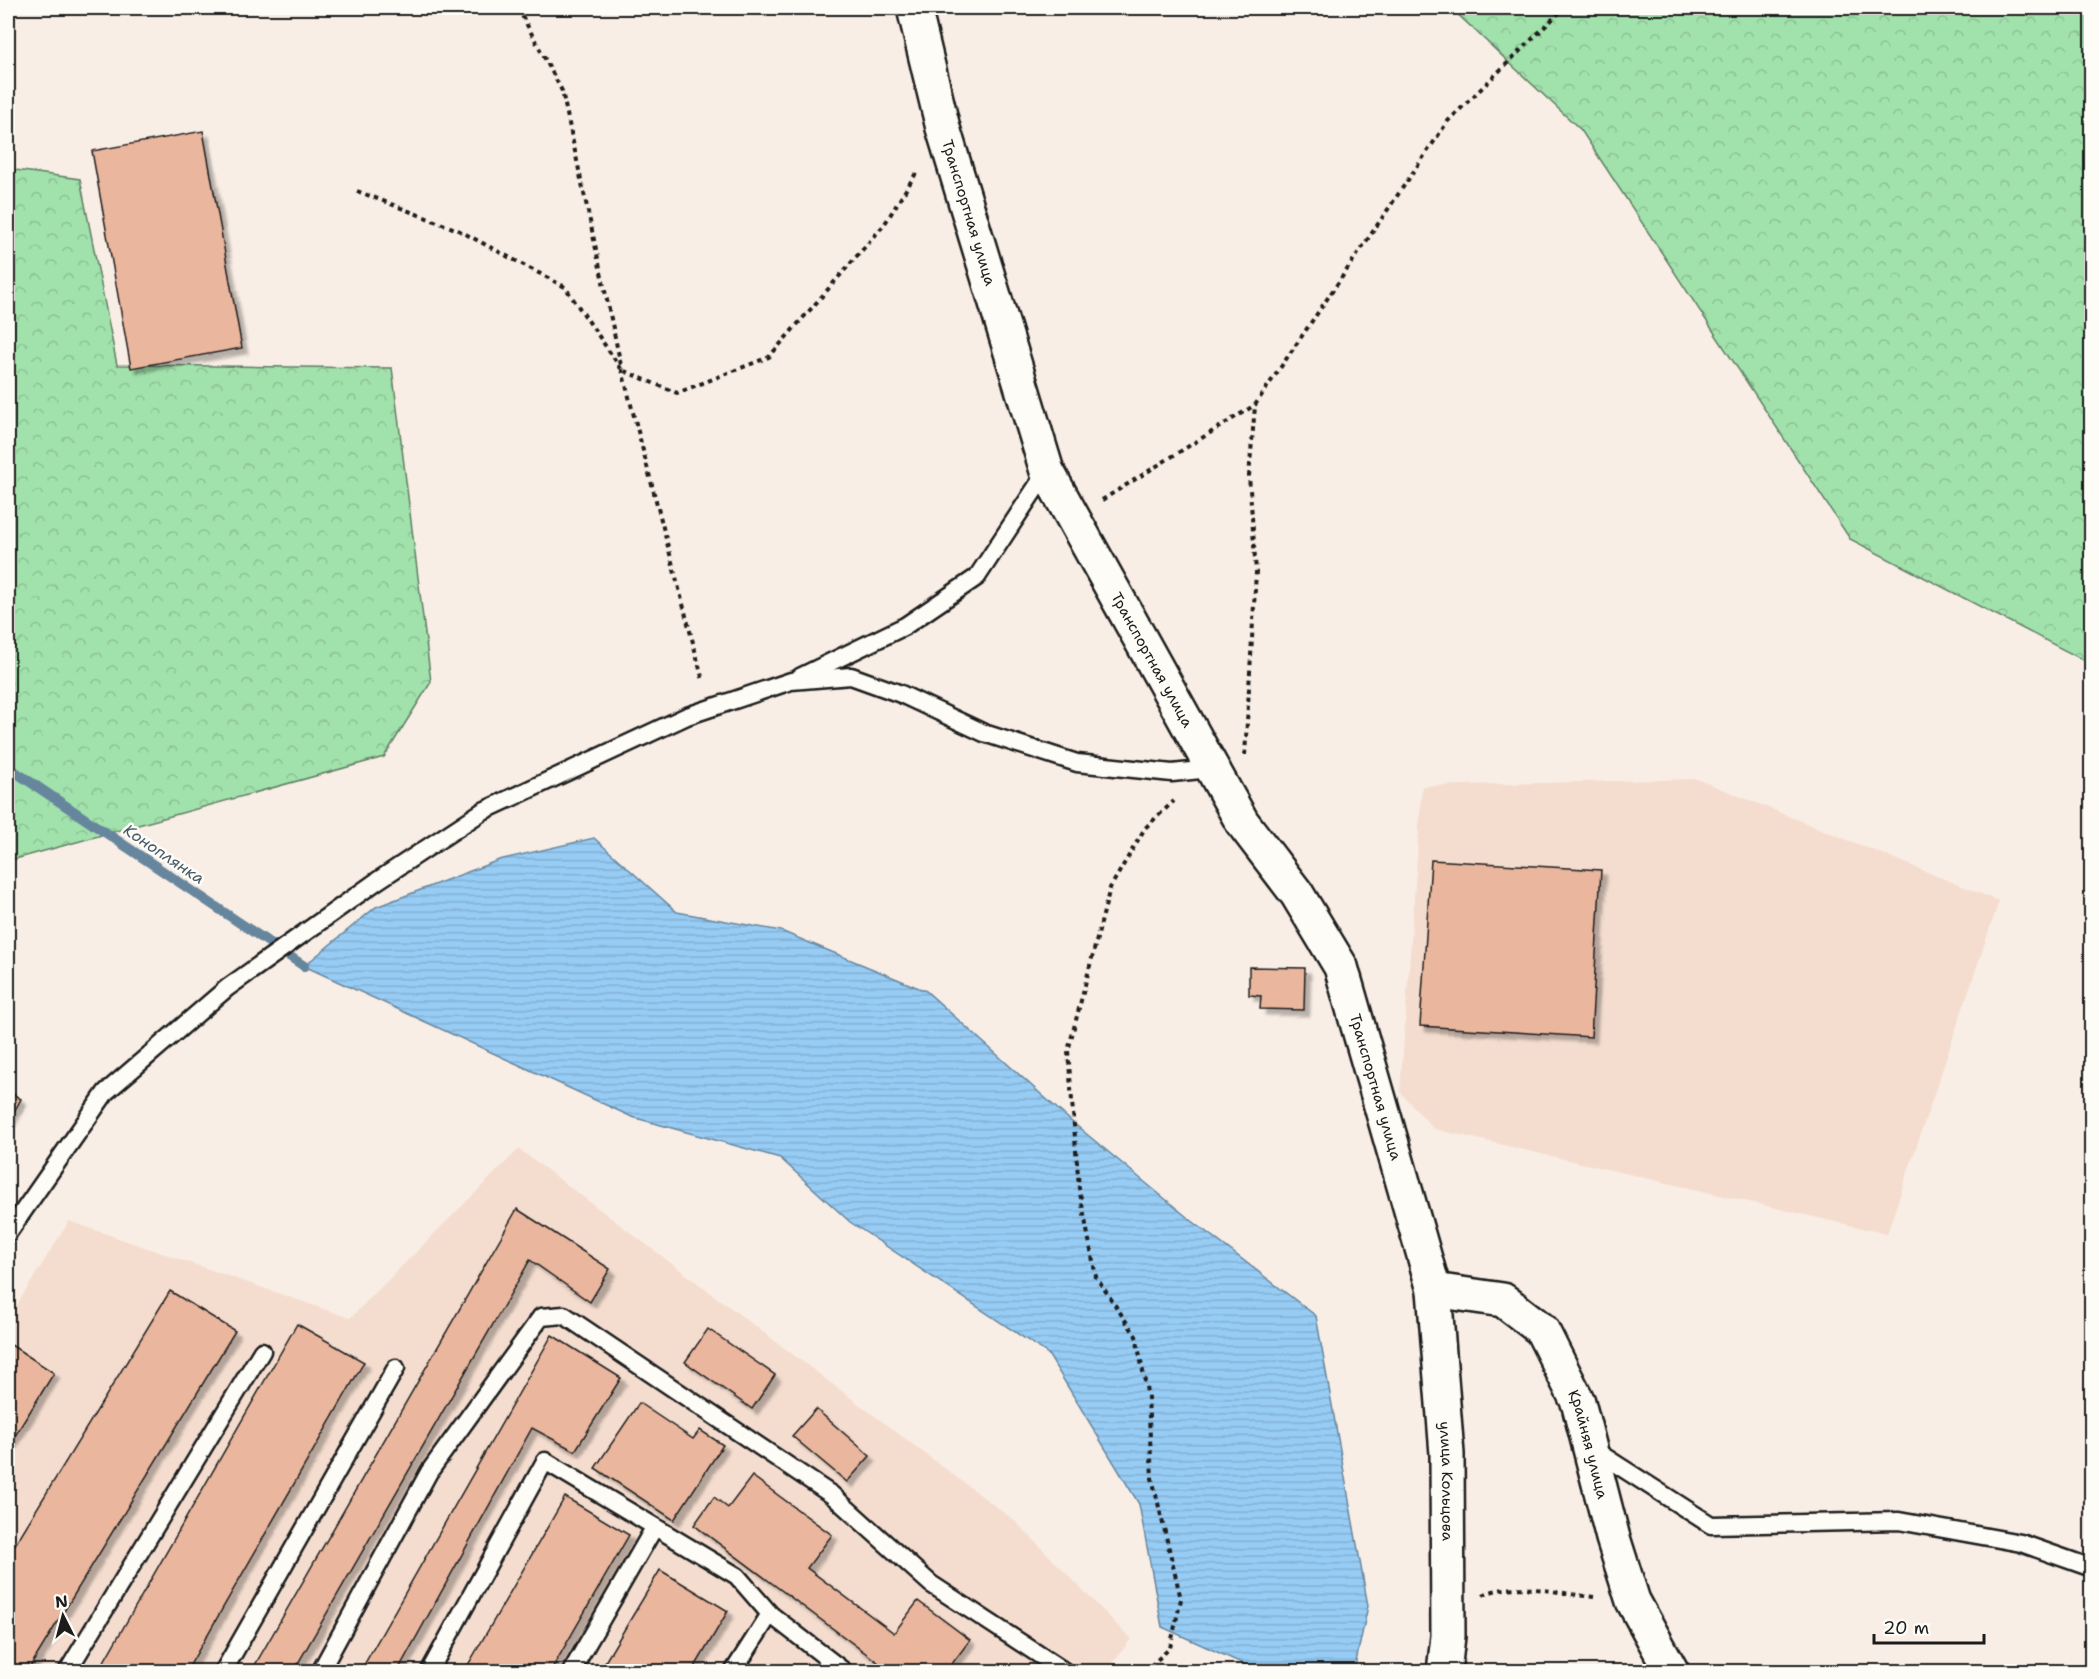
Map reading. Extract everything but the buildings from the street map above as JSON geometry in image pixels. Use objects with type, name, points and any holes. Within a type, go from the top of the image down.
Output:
[{"type":"street","name":"Транспортная улица","points":[[914,8],[943,128],[1047,471],[1210,769],[1242,822],[1298,894],[1341,967],[1434,1290]]},
{"type":"street","name":"Крайняя улица","points":[[1434,1290],[1503,1300],[1542,1330],[1578,1402],[1613,1538],[1633,1601],[1672,1671]]},
{"type":"street","name":"улица Кольцова","points":[[1434,1290],[1447,1454],[1448,1636],[1444,1671]]},
{"type":"lane","points":[[8,1233],[106,1092],[227,988],[377,881],[483,811],[687,716],[791,681],[905,626],[977,577],[1047,471]]},
{"type":"lane","points":[[791,681],[851,676],[901,694],[984,733],[1077,763],[1172,772],[1210,769]]},
{"type":"lane","points":[[320,1671],[429,1472],[541,1317],[564,1315],[832,1495],[931,1584],[1064,1671]]},
{"type":"lane","points":[[67,1671],[262,1352]]},
{"type":"lane","points":[[224,1671],[396,1368]]},
{"type":"lane","points":[[1590,1447],[1711,1525],[1899,1521],[2021,1543],[2091,1568]]},
{"type":"lane","points":[[429,1671],[545,1461],[737,1576],[770,1614],[845,1671]]},
{"type":"lane","points":[[571,1671],[654,1528]]},
{"type":"lane","points":[[733,1671],[770,1614]]},
{"type":"path","points":[[518,8],[562,91],[622,370],[710,708]]},
{"type":"path","points":[[1073,518],[1255,405],[1448,121],[1564,8]]},
{"type":"path","points":[[357,191],[458,230],[565,287],[622,370],[677,393],[770,357],[884,225],[943,128]]},
{"type":"path","points":[[1245,763],[1256,572],[1249,476],[1255,405]]},
{"type":"path","points":[[1144,1671],[1170,1648],[1181,1599],[1152,1478],[1148,1397],[1136,1336],[1096,1277],[1079,1188],[1068,1050],[1110,888],[1145,828],[1210,769]]},
{"type":"path","points":[[1448,1636],[1464,1604],[1493,1590],[1533,1589],[1633,1601]]},
{"type":"shaded area","points":[[1697,779],[1999,901],[1887,1234],[1434,1129],[1400,1092],[1422,786]]},
{"type":"shaded area","points":[[519,1149],[1015,1521],[1131,1639],[1106,1672],[8,1671],[8,1319],[69,1221],[350,1318]]},
{"type":"green space","points":[[1451,8],[2091,8],[2091,664],[1850,539],[1581,130]]},
{"type":"green space","points":[[8,169],[80,179],[117,365],[392,368],[431,682],[384,757],[8,861]]},
{"type":"water","points":[[594,838],[677,912],[781,931],[926,991],[1072,1122],[1187,1217],[1316,1316],[1368,1606],[1354,1671],[1259,1671],[1162,1627],[1139,1504],[1048,1354],[850,1222],[780,1158],[632,1117],[304,966],[376,907],[499,860]]},
{"type":"waterway","name":"Коноплянка","points":[[8,767],[304,966]]}]
